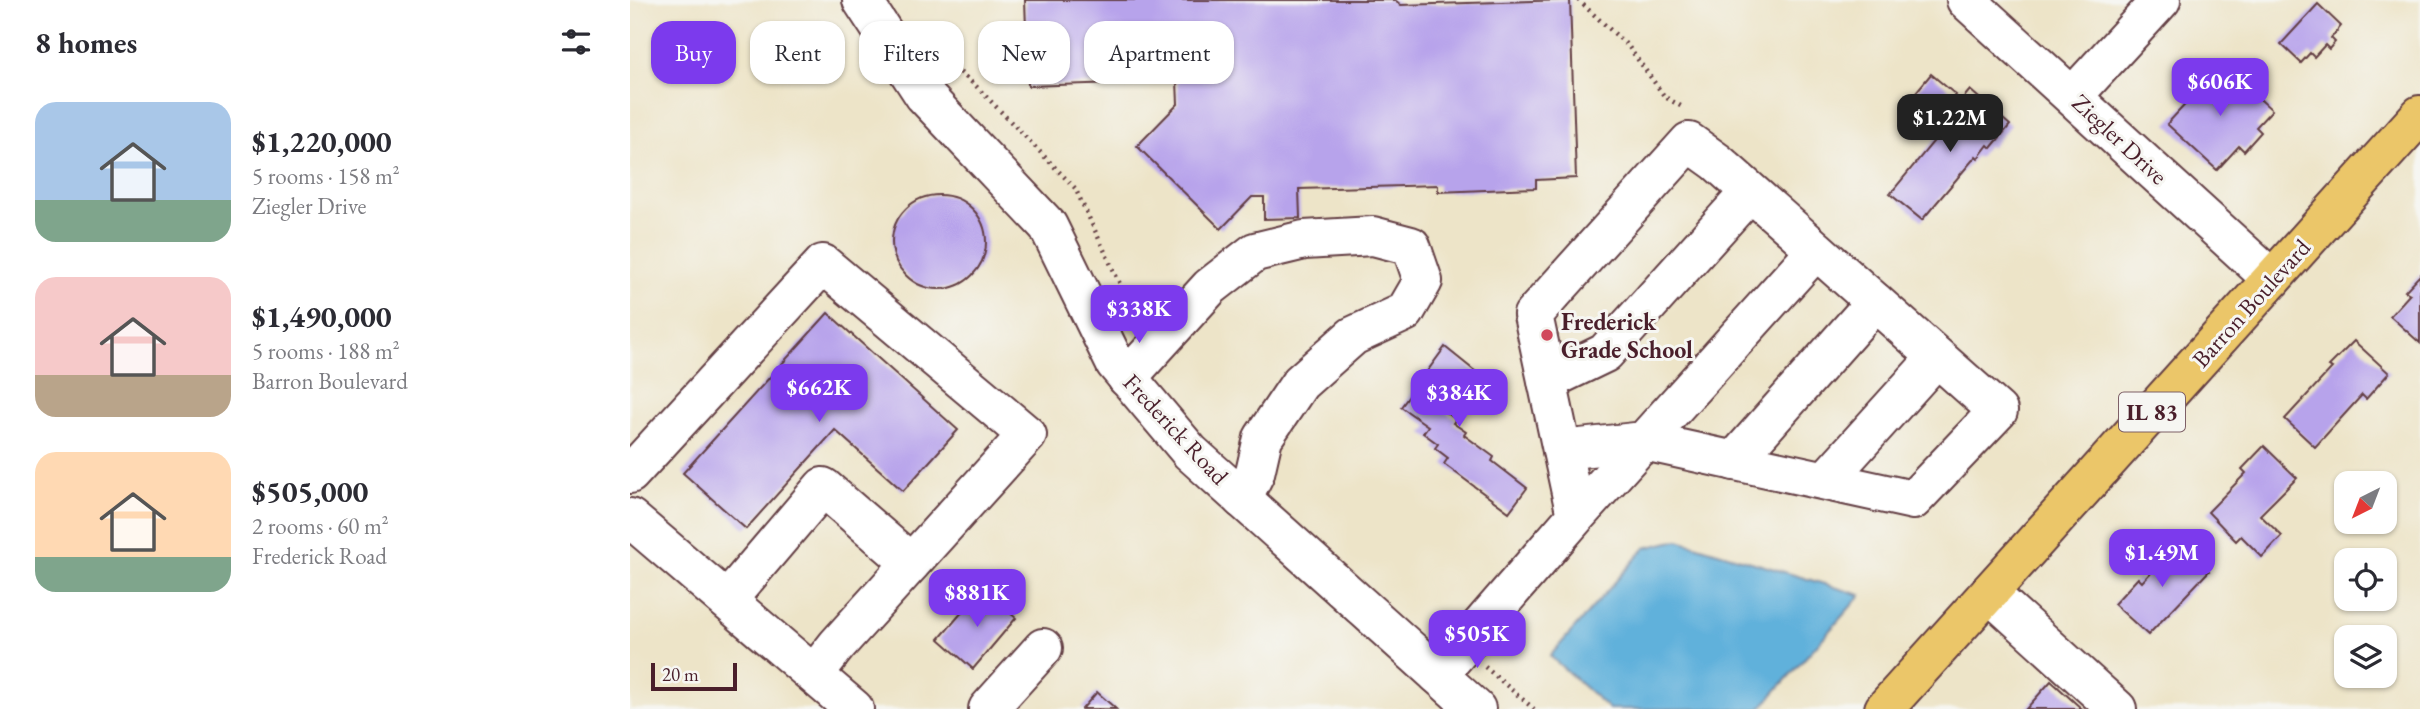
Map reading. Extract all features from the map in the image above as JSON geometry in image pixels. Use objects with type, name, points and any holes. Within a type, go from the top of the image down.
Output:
[{"type":"main road","name":"Barron Boulevard","points":[[1884,709],[2420,115]]},
{"type":"street","name":"Frederick Road","points":[[862,0],[924,95],[1048,226],[1115,363],[1136,368],[1190,452],[1242,499],[1450,662],[1476,709]]},
{"type":"street","name":"Ziegler Drive","points":[[1966,0],[2272,279]]},
{"type":"street","points":[[2073,96],[2161,0]]},
{"type":"street","points":[[1562,450],[1644,441],[1913,500],[1998,411],[1717,162],[1689,142],[1533,315],[1576,516]]},
{"type":"street","points":[[1547,381],[1605,353],[1750,192]]},
{"type":"street","points":[[1136,368],[1210,287],[1255,252],[1304,240],[1373,236],[1411,246],[1423,281],[1405,312],[1353,336],[1300,383],[1262,438],[1255,473],[1242,499]]},
{"type":"street","points":[[1450,662],[1576,516],[1816,250]]},
{"type":"street","points":[[630,474],[823,264],[1027,435],[911,563],[836,693],[630,518]]},
{"type":"street","points":[[1734,461],[1875,302]]},
{"type":"street","points":[[1826,480],[1937,357]]},
{"type":"street","points":[[727,600],[823,487],[911,563]]},
{"type":"street","points":[[1989,593],[2118,709]]},
{"type":"street","points":[[988,709],[1043,648]]},
{"type":"path","points":[[1578,0],[1628,46],[1665,97],[1688,111],[1689,142]]},
{"type":"path","points":[[964,76],[1075,188],[1121,286],[1136,368]]},
{"type":"path","points":[[1450,662],[1534,709]]},
{"type":"water","points":[[1678,540],[1861,595],[1760,709],[1609,709],[1550,656],[1645,548]]},
{"type":"building","points":[[1025,0],[1395,0],[1401,5],[1570,0],[1576,178],[1536,180],[1536,188],[1438,192],[1438,185],[1299,189],[1300,218],[1264,219],[1264,197],[1252,197],[1221,229],[1137,146],[1178,104],[1177,84],[1234,84],[1234,21],[1084,21],[1084,84],[1088,84],[1028,86],[1070,84],[1070,21],[1026,21]]},
{"type":"building","points":[[2318,4],[2341,26],[2331,38],[2335,42],[2329,49],[2325,45],[2314,57],[2310,53],[2301,63],[2281,44]]},
{"type":"building","points":[[2222,65],[2272,110],[2256,127],[2261,132],[2244,151],[2239,146],[2217,170],[2167,124]]},
{"type":"building","points":[[1931,74],[1956,95],[1936,118],[1912,97]]},
{"type":"building","points":[[1970,90],[2010,125],[1991,148],[1988,145],[1978,158],[1976,156],[1922,220],[1890,194],[1947,125],[1943,122]]},
{"type":"building","points":[[939,195],[957,199],[972,209],[982,224],[986,242],[982,260],[972,275],[957,285],[939,289],[921,285],[906,275],[896,260],[892,242],[896,224],[906,209],[921,199]]},
{"type":"building","points":[[2420,275],[2420,343],[2390,316],[2410,294],[2405,291]]},
{"type":"building","points":[[828,313],[958,430],[903,491],[835,430],[746,529],[683,473]]},
{"type":"building","points":[[2354,341],[2389,373],[2366,399],[2362,395],[2315,447],[2285,419],[2332,368],[2329,366]]},
{"type":"building","points":[[1445,347],[1486,380],[1475,395],[1460,384],[1442,410],[1456,419],[1453,423],[1466,432],[1464,435],[1494,457],[1492,461],[1527,488],[1509,512],[1444,464],[1448,458],[1435,448],[1438,444],[1423,433],[1428,426],[1401,407]]},
{"type":"building","points":[[2264,446],[2297,478],[2260,515],[2282,536],[2262,557],[2241,536],[2236,541],[2208,512],[2246,473],[2242,469]]},
{"type":"building","points":[[2178,543],[2209,571],[2148,635],[2114,604],[2138,578],[2142,582]]},
{"type":"building","points":[[982,589],[1016,618],[973,669],[939,639]]},
{"type":"building","points":[[2051,681],[2082,709],[2026,709]]},
{"type":"building","points":[[1097,692],[1116,709],[1082,709]]},
{"type":"place","name":"Frederick Grade School","points":[[1547,335]]}]
